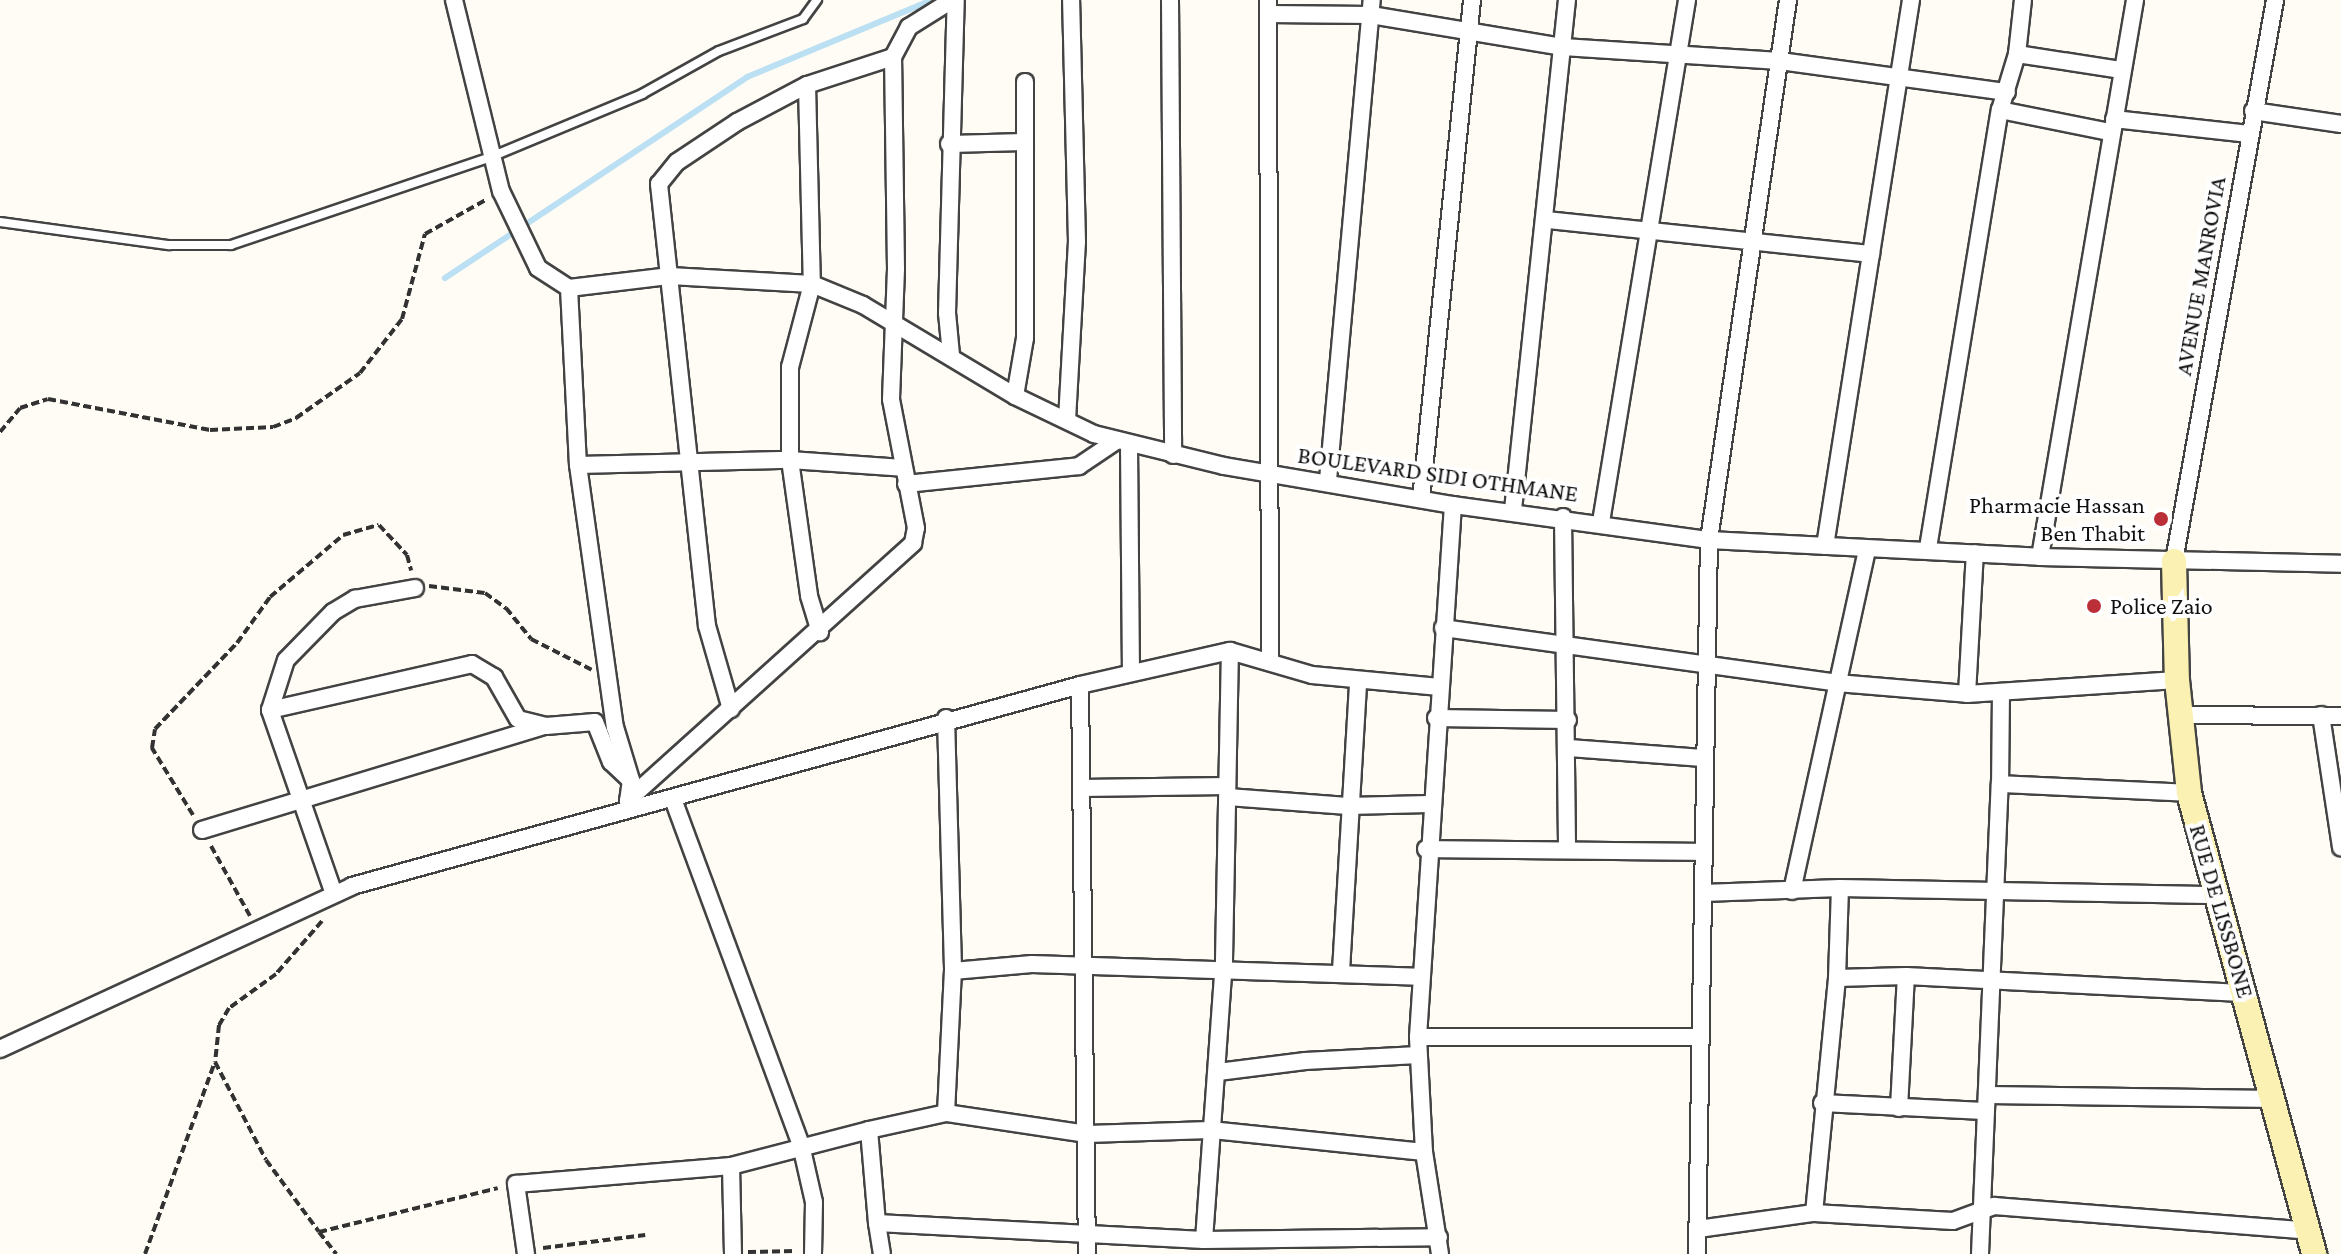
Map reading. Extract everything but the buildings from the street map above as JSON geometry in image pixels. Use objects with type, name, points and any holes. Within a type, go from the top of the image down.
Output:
[{"type":"street","points":[[454,0],[491,157],[510,214],[526,251],[538,268],[569,288],[578,465],[615,727],[631,780],[629,806]]},
{"type":"street","points":[[629,806],[913,543],[916,528],[891,399],[895,326],[893,57],[909,27],[954,0]]},
{"type":"street","points":[[951,355],[949,144],[954,0]]},
{"type":"street","points":[[1067,420],[1077,242],[1071,0]]},
{"type":"street","points":[[1170,0],[1173,455]]},
{"type":"street","points":[[1421,499],[1472,0]]},
{"type":"street","points":[[1513,510],[1547,220],[1567,0]]},
{"type":"street","points":[[1601,522],[1687,0]]},
{"type":"street","points":[[1697,1254],[1703,665],[1709,540],[1788,0]]},
{"type":"street","points":[[1825,546],[1911,0]]},
{"type":"street","points":[[1928,548],[2000,110],[2017,54],[2023,0]]},
{"type":"street","points":[[2040,557],[2111,126],[2135,0]]},
{"type":"street","name":"AVENUE MANROVIA","points":[[2174,561],[2275,0]]},
{"type":"street","points":[[1270,662],[1268,7],[1372,7],[1468,31],[1563,47],[1780,61],[2007,92]]},
{"type":"street","points":[[1328,480],[1372,7]]},
{"type":"street","points":[[2017,54],[2122,70]]},
{"type":"street","points":[[731,709],[707,626],[692,461],[658,198],[666,173],[737,122],[807,85],[893,57]]},
{"type":"street","points":[[1015,396],[1025,338],[1025,82]]},
{"type":"street","points":[[807,85],[812,284],[790,367],[790,460],[809,596],[820,632]]},
{"type":"street","points":[[2000,110],[2111,126],[2249,134]]},
{"type":"street","points":[[2253,111],[2341,124]]},
{"type":"street","points":[[949,144],[1025,142]]},
{"type":"street","points":[[1547,220],[1754,238],[1871,254]]},
{"type":"street","name":"BOULEVARD SIDI OTHMANE","points":[[569,288],[670,276],[812,284],[951,355],[1015,396],[1122,443],[1269,475],[1328,480],[1453,505],[1601,522],[1709,540],[1867,549],[1928,548],[2040,557],[2174,561],[2340,559]]},
{"type":"street","points":[[578,465],[790,460],[905,476],[1079,466],[1122,443],[1131,672]]},
{"type":"street","points":[[877,1223],[1087,1236],[1440,1245],[1424,1152],[1418,1055],[1419,977],[1429,804],[1453,505]]},
{"type":"street","points":[[1563,517],[1563,645],[1569,748],[1567,849]]},
{"type":"street","points":[[1792,891],[1867,549]]},
{"type":"street","points":[[1967,694],[1975,553]]},
{"type":"street","name":"RUE DE LISSBONE","points":[[2174,561],[2177,680],[2189,793],[2213,895],[2247,993],[2312,1243]]},
{"type":"street","points":[[334,894],[297,799],[270,710],[286,660],[333,612],[355,599],[415,588]]},
{"type":"street","points":[[1443,628],[1837,683],[1967,694],[2177,680]]},
{"type":"street","points":[[1204,1240],[1223,968],[1230,651]]},
{"type":"street","points":[[0,1049],[334,894],[629,806],[673,799],[946,718],[1230,651],[1358,681],[1439,687]]},
{"type":"street","points":[[270,710],[472,664],[494,677],[518,719],[546,726]]},
{"type":"street","points":[[1341,971],[1348,806],[1358,681]]},
{"type":"street","points":[[1080,685],[1087,1254]]},
{"type":"street","points":[[1980,1254],[2000,784],[2001,693]]},
{"type":"street","points":[[2181,715],[2341,716]]},
{"type":"street","points":[[2321,715],[2341,848]]},
{"type":"street","points":[[946,718],[953,971],[946,1113]]},
{"type":"street","points":[[1436,718],[1568,720]]},
{"type":"street","points":[[202,830],[546,726],[595,722],[611,762],[631,780]]},
{"type":"street","points":[[1569,748],[1703,758]]},
{"type":"street","points":[[2000,784],[2189,793]]},
{"type":"street","points":[[1081,788],[1228,791],[1348,806],[1429,804]]},
{"type":"street","points":[[673,799],[801,1145],[814,1202],[813,1253]]},
{"type":"street","points":[[1426,849],[1703,852]]},
{"type":"street","points":[[1814,1213],[1822,1103],[1837,978],[1840,888]]},
{"type":"street","points":[[1703,893],[1840,888],[2213,895]]},
{"type":"street","points":[[953,971],[1032,964],[1341,971],[1419,977]]},
{"type":"street","points":[[1837,978],[1906,976],[2247,993]]},
{"type":"street","points":[[1899,1108],[1906,976]]},
{"type":"street","points":[[1418,1037],[1701,1037]]},
{"type":"street","points":[[1218,1072],[1305,1061],[1418,1055]]},
{"type":"street","points":[[1822,1103],[1899,1108],[1986,1103],[2275,1099]]},
{"type":"street","points":[[525,1252],[516,1184],[731,1166],[801,1145],[946,1113],[1087,1134],[1210,1130],[1424,1152]]},
{"type":"street","points":[[869,1130],[882,1254]]},
{"type":"street","points":[[731,1166],[733,1253]]},
{"type":"street","points":[[1698,1229],[1814,1213],[1953,1221],[1982,1213],[1994,1206],[2312,1243]]},
{"type":"lane","points":[[0,222],[169,245],[231,245],[491,157],[642,94],[760,33],[803,19],[817,0]]},
{"type":"path","points":[[0,432],[20,408],[48,399],[210,430],[273,427],[296,418],[360,373],[402,319],[425,234],[501,191]]},
{"type":"path","points":[[257,928],[152,748],[155,729],[237,643],[270,597],[343,535],[379,525],[407,555],[415,588],[456,586],[485,593],[551,652],[591,670],[608,667]]},
{"type":"path","points":[[145,1254],[215,1062],[219,1025],[229,1008],[303,947],[326,917],[334,894]]},
{"type":"path","points":[[215,1062],[266,1160],[336,1254]]},
{"type":"path","points":[[319,1232],[516,1184]]},
{"type":"path","points":[[525,1252],[645,1235]]},
{"type":"path","points":[[733,1253],[813,1253]]},
{"type":"waterway","points":[[445,278],[747,77],[932,0]]},
{"type":"place","name":"Pharmacie Hassan Ben Thabit","points":[[2161,519]]},
{"type":"place","name":"Police Zaio","points":[[2094,606]]}]
